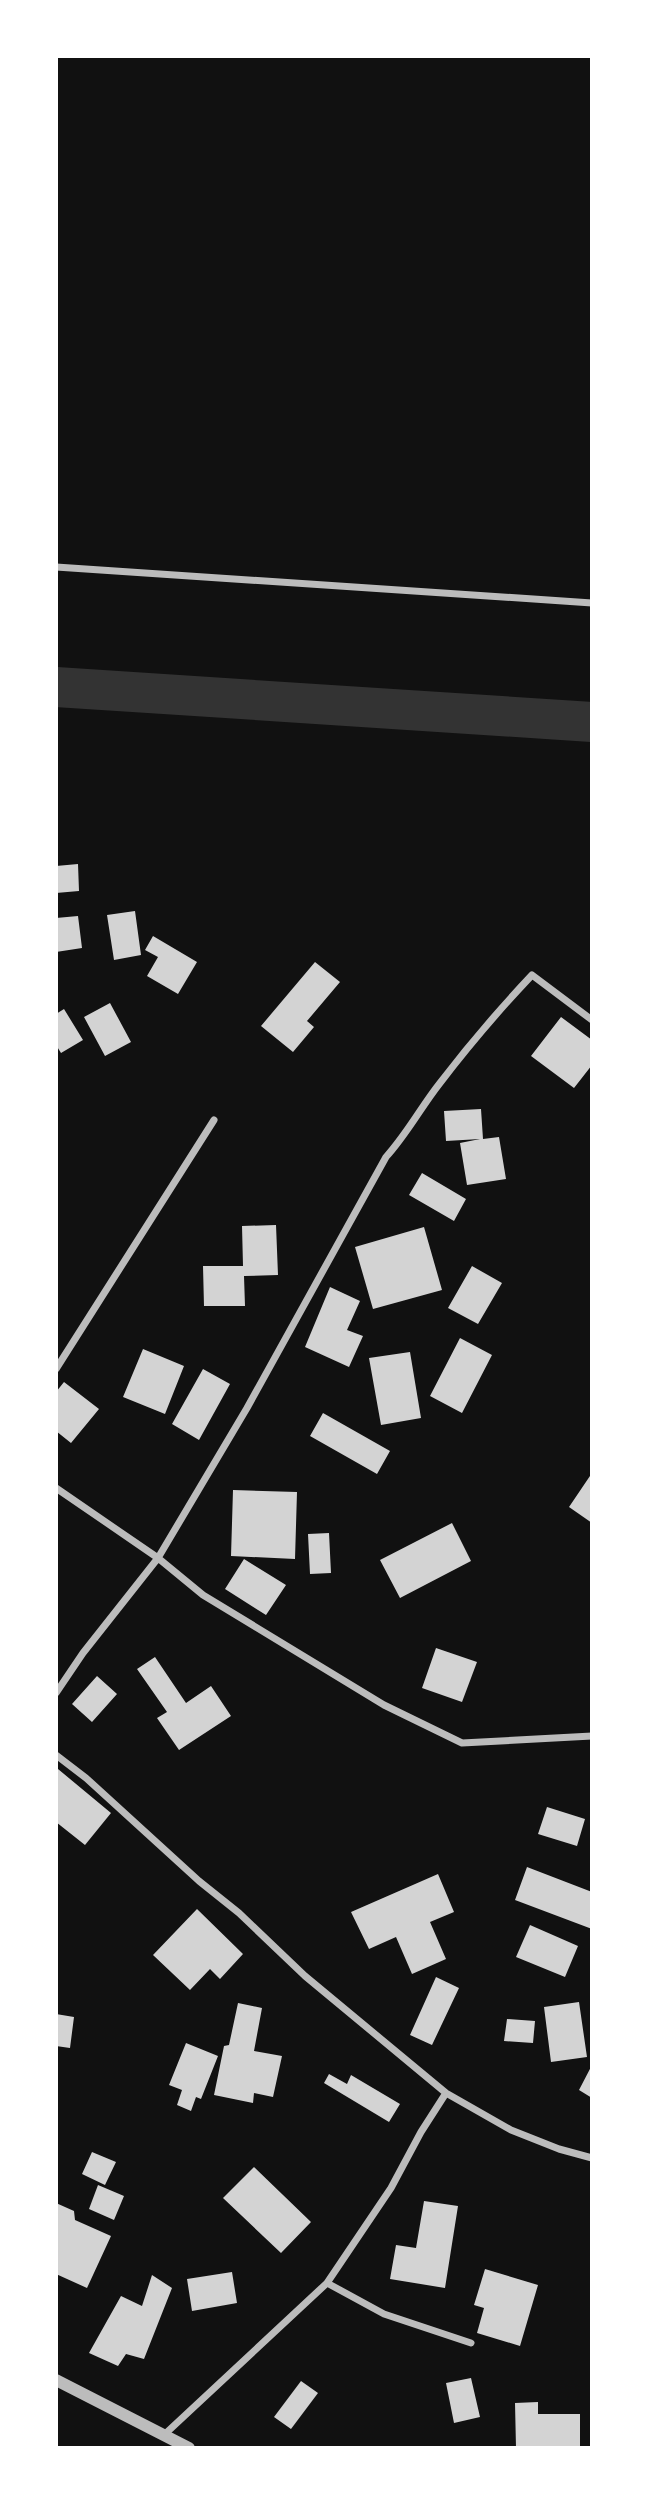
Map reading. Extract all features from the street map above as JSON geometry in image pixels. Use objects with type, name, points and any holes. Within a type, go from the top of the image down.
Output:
[{"type":"street","points":[[56,567],[592,603]]},
{"type":"street","points":[[56,1693],[83,1653],[158,1558],[247,1408],[386,1157],[407,1133],[438,1085],[492,1017],[532,975],[592,1020]]},
{"type":"street","points":[[56,1368],[214,1120]]},
{"type":"street","points":[[56,1488],[158,1558],[203,1595],[326,1672],[384,1705],[462,1743],[592,1735]]},
{"type":"street","points":[[56,1755],[86,1778],[199,1881],[239,1913],[305,1976],[446,2093],[511,2130],[559,2149],[592,2158]]},
{"type":"street","points":[[165,2434],[327,2283],[391,2189],[421,2132],[446,2093]]},
{"type":"street","points":[[327,2283],[384,2314],[471,2343]]},
{"type":"street","points":[[56,2381],[189,2448]]},
{"type":"building","points":[[78,864],[79,891],[56,893],[56,866]]},
{"type":"building","points":[[135,911],[141,955],[114,960],[107,915]]},
{"type":"building","points":[[78,916],[82,948],[56,952],[56,918]]},
{"type":"building","points":[[153,936],[197,962],[178,994],[147,976],[158,957],[145,950]]},
{"type":"building","points":[[315,962],[340,982],[307,1021],[314,1027],[293,1052],[261,1026]]},
{"type":"building","points":[[110,1003],[131,1042],[105,1056],[84,1017]]},
{"type":"building","points":[[64,1009],[83,1040],[61,1053],[56,1045],[56,1014]]},
{"type":"building","points":[[561,1017],[592,1040],[592,1065],[574,1088],[531,1056]]},
{"type":"building","points":[[481,1109],[483,1139],[499,1137],[506,1179],[467,1185],[460,1143],[480,1139],[446,1141],[444,1111]]},
{"type":"building","points":[[422,1173],[466,1199],[454,1221],[409,1195]]},
{"type":"building","points":[[276,1225],[278,1275],[244,1276],[245,1306],[204,1306],[203,1266],[243,1266],[242,1226]]},
{"type":"building","points":[[424,1227],[442,1290],[373,1309],[355,1247]]},
{"type":"building","points":[[472,1266],[502,1283],[478,1324],[448,1308]]},
{"type":"building","points":[[330,1287],[360,1301],[347,1330],[363,1336],[349,1367],[305,1347]]},
{"type":"building","points":[[460,1338],[492,1355],[462,1413],[430,1396]]},
{"type":"building","points":[[143,1349],[184,1366],[165,1414],[123,1397]]},
{"type":"building","points":[[410,1352],[421,1418],[381,1425],[369,1358]]},
{"type":"building","points":[[203,1369],[230,1384],[199,1440],[172,1424]]},
{"type":"building","points":[[64,1382],[99,1409],[71,1443],[56,1431],[56,1392]]},
{"type":"building","points":[[323,1413],[390,1451],[377,1474],[310,1436]]},
{"type":"building","points":[[592,1473],[592,1523],[569,1507]]},
{"type":"building","points":[[233,1490],[297,1492],[295,1559],[231,1556]]},
{"type":"building","points":[[452,1523],[471,1561],[400,1598],[380,1560]]},
{"type":"building","points":[[329,1533],[331,1573],[310,1574],[308,1534]]},
{"type":"building","points":[[244,1559],[286,1585],[266,1615],[225,1589]]},
{"type":"building","points":[[436,1648],[477,1662],[462,1702],[422,1688]]},
{"type":"building","points":[[155,1657],[186,1703],[211,1686],[231,1716],[179,1750],[157,1718],[167,1712],[137,1669]]},
{"type":"building","points":[[97,1676],[117,1694],[92,1722],[72,1704]]},
{"type":"building","points":[[58,1769],[111,1813],[85,1845],[56,1822]]},
{"type":"building","points":[[547,1807],[585,1819],[577,1846],[538,1834]]},
{"type":"building","points":[[527,1867],[592,1892],[592,1929],[515,1900]]},
{"type":"building","points":[[438,1874],[454,1912],[430,1922],[446,1959],[412,1974],[396,1937],[369,1949],[351,1912]]},
{"type":"building","points":[[197,1909],[243,1954],[220,1979],[210,1969],[190,1990],[153,1955]]},
{"type":"building","points":[[530,1925],[578,1946],[565,1977],[516,1957]]},
{"type":"building","points":[[436,1977],[459,1988],[432,2045],[410,2035]]},
{"type":"building","points":[[579,2002],[587,2057],[551,2062],[544,2007]]},
{"type":"building","points":[[238,2003],[262,2008],[254,2051],[282,2056],[273,2097],[254,2093],[253,2103],[214,2095],[224,2046],[229,2045]]},
{"type":"building","points":[[56,2014],[74,2017],[70,2048],[56,2046]]},
{"type":"building","points":[[507,2019],[535,2021],[533,2043],[504,2041]]},
{"type":"building","points":[[186,2043],[218,2056],[201,2099],[196,2097],[191,2111],[177,2105],[182,2090],[169,2085]]},
{"type":"building","points":[[592,2065],[592,2098],[579,2090]]},
{"type":"building","points":[[329,2074],[347,2084],[351,2075],[400,2104],[389,2122],[324,2083]]},
{"type":"building","points":[[92,2152],[116,2162],[105,2185],[82,2174]]},
{"type":"building","points":[[254,2167],[311,2222],[281,2253],[223,2198]]},
{"type":"building","points":[[98,2185],[124,2196],[114,2220],[89,2209]]},
{"type":"building","points":[[424,2201],[458,2206],[445,2288],[390,2279],[396,2245],[416,2248]]},
{"type":"building","points":[[56,2203],[74,2211],[75,2220],[111,2236],[87,2288],[56,2274]]},
{"type":"building","points":[[485,2269],[538,2285],[520,2346],[477,2333],[484,2308],[474,2305]]},
{"type":"building","points":[[232,2272],[237,2303],[192,2311],[187,2279]]},
{"type":"building","points":[[152,2275],[172,2288],[144,2359],[126,2354],[118,2366],[89,2353],[121,2296],[142,2306]]},
{"type":"building","points":[[471,2378],[480,2417],[454,2423],[446,2383]]},
{"type":"building","points":[[301,2381],[318,2393],[291,2429],[274,2417]]},
{"type":"building","points":[[538,2402],[538,2414],[580,2414],[580,2448],[516,2448],[515,2403]]},
{"type":"waterway","points":[[56,687],[592,722]]}]
